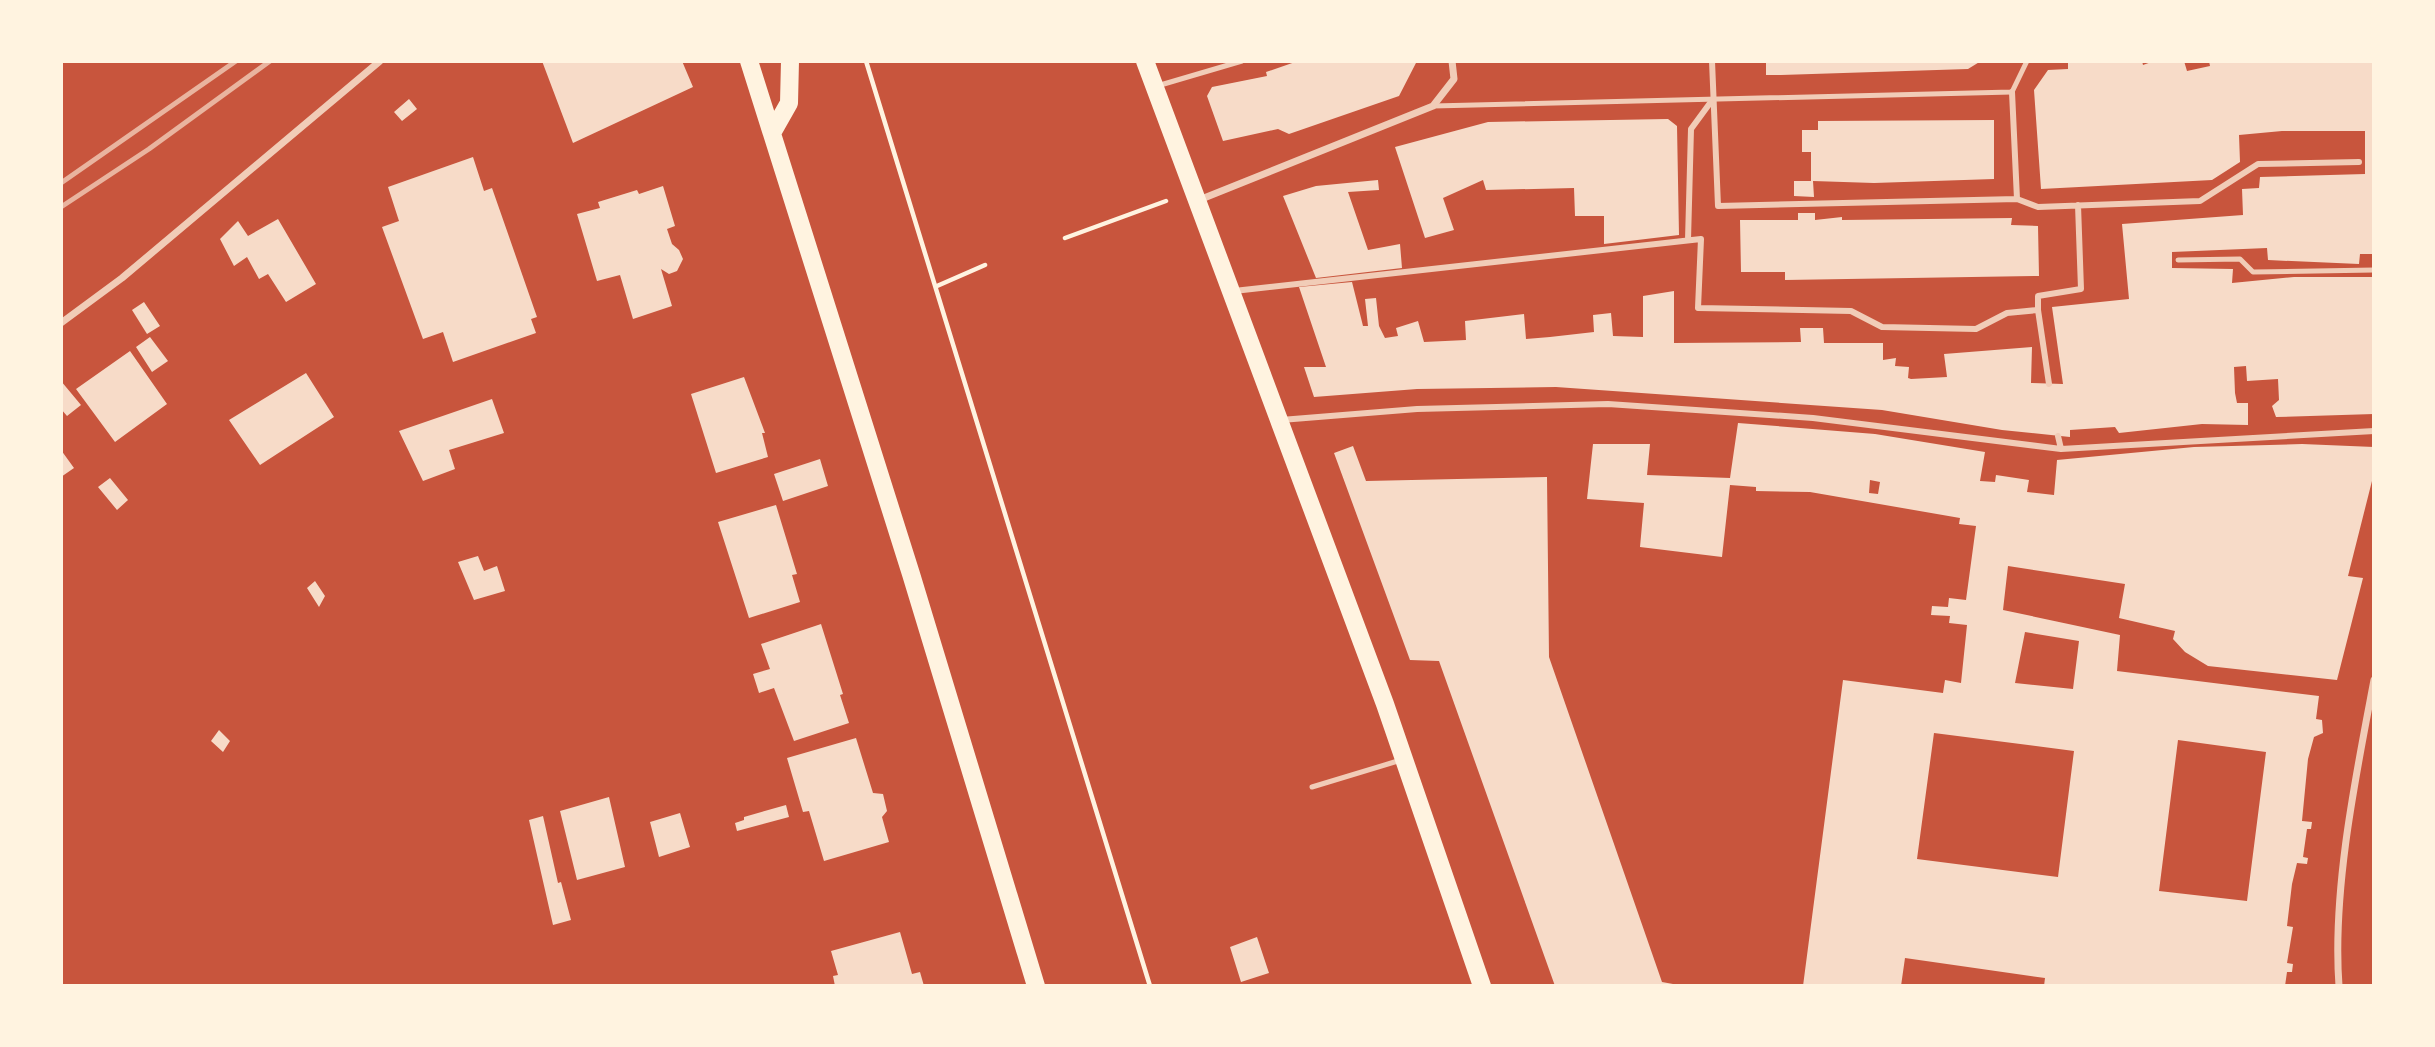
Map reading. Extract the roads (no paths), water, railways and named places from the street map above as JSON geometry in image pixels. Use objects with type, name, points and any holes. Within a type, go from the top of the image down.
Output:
[{"type":"main road","points":[[749,61],[911,574],[1036,986]]},
{"type":"main road","points":[[772,133],[789,103],[790,61]]},
{"type":"main road","points":[[1145,61],[1404,759],[1482,986]]},
{"type":"street","points":[[61,323],[122,278],[380,61]]},
{"type":"street","points":[[1197,201],[1433,106],[1454,79],[1452,61]]},
{"type":"street","points":[[1712,61],[1718,206],[2017,199],[2038,206],[2200,201],[2258,164],[2359,162]]},
{"type":"street","points":[[2012,92],[2017,199]]},
{"type":"street","points":[[1688,240],[1691,129],[1713,99]]},
{"type":"street","points":[[2049,384],[2038,296],[2081,289],[2078,205]]},
{"type":"street","points":[[1232,292],[1701,239],[1698,308],[1851,311],[1882,327],[1976,329],[2007,313],[2038,310]]},
{"type":"street","points":[[1279,421],[1417,409],[1608,404],[1813,418],[2061,449],[2374,431]]},
{"type":"street","points":[[2058,436],[2061,449]]},
{"type":"street","points":[[2339,986],[2336,947],[2354,785],[2374,680]]},
{"type":"lane","points":[[1154,86],[1242,61]]},
{"type":"lane","points":[[1433,106],[2012,92],[2027,61]]},
{"type":"lane","points":[[2178,260],[2240,259],[2253,272],[2374,270]]},
{"type":"lane","points":[[1312,788],[1404,759]]},
{"type":"railway","points":[[61,183],[236,61]]},
{"type":"railway","points":[[61,207],[149,149],[270,61]]}]
